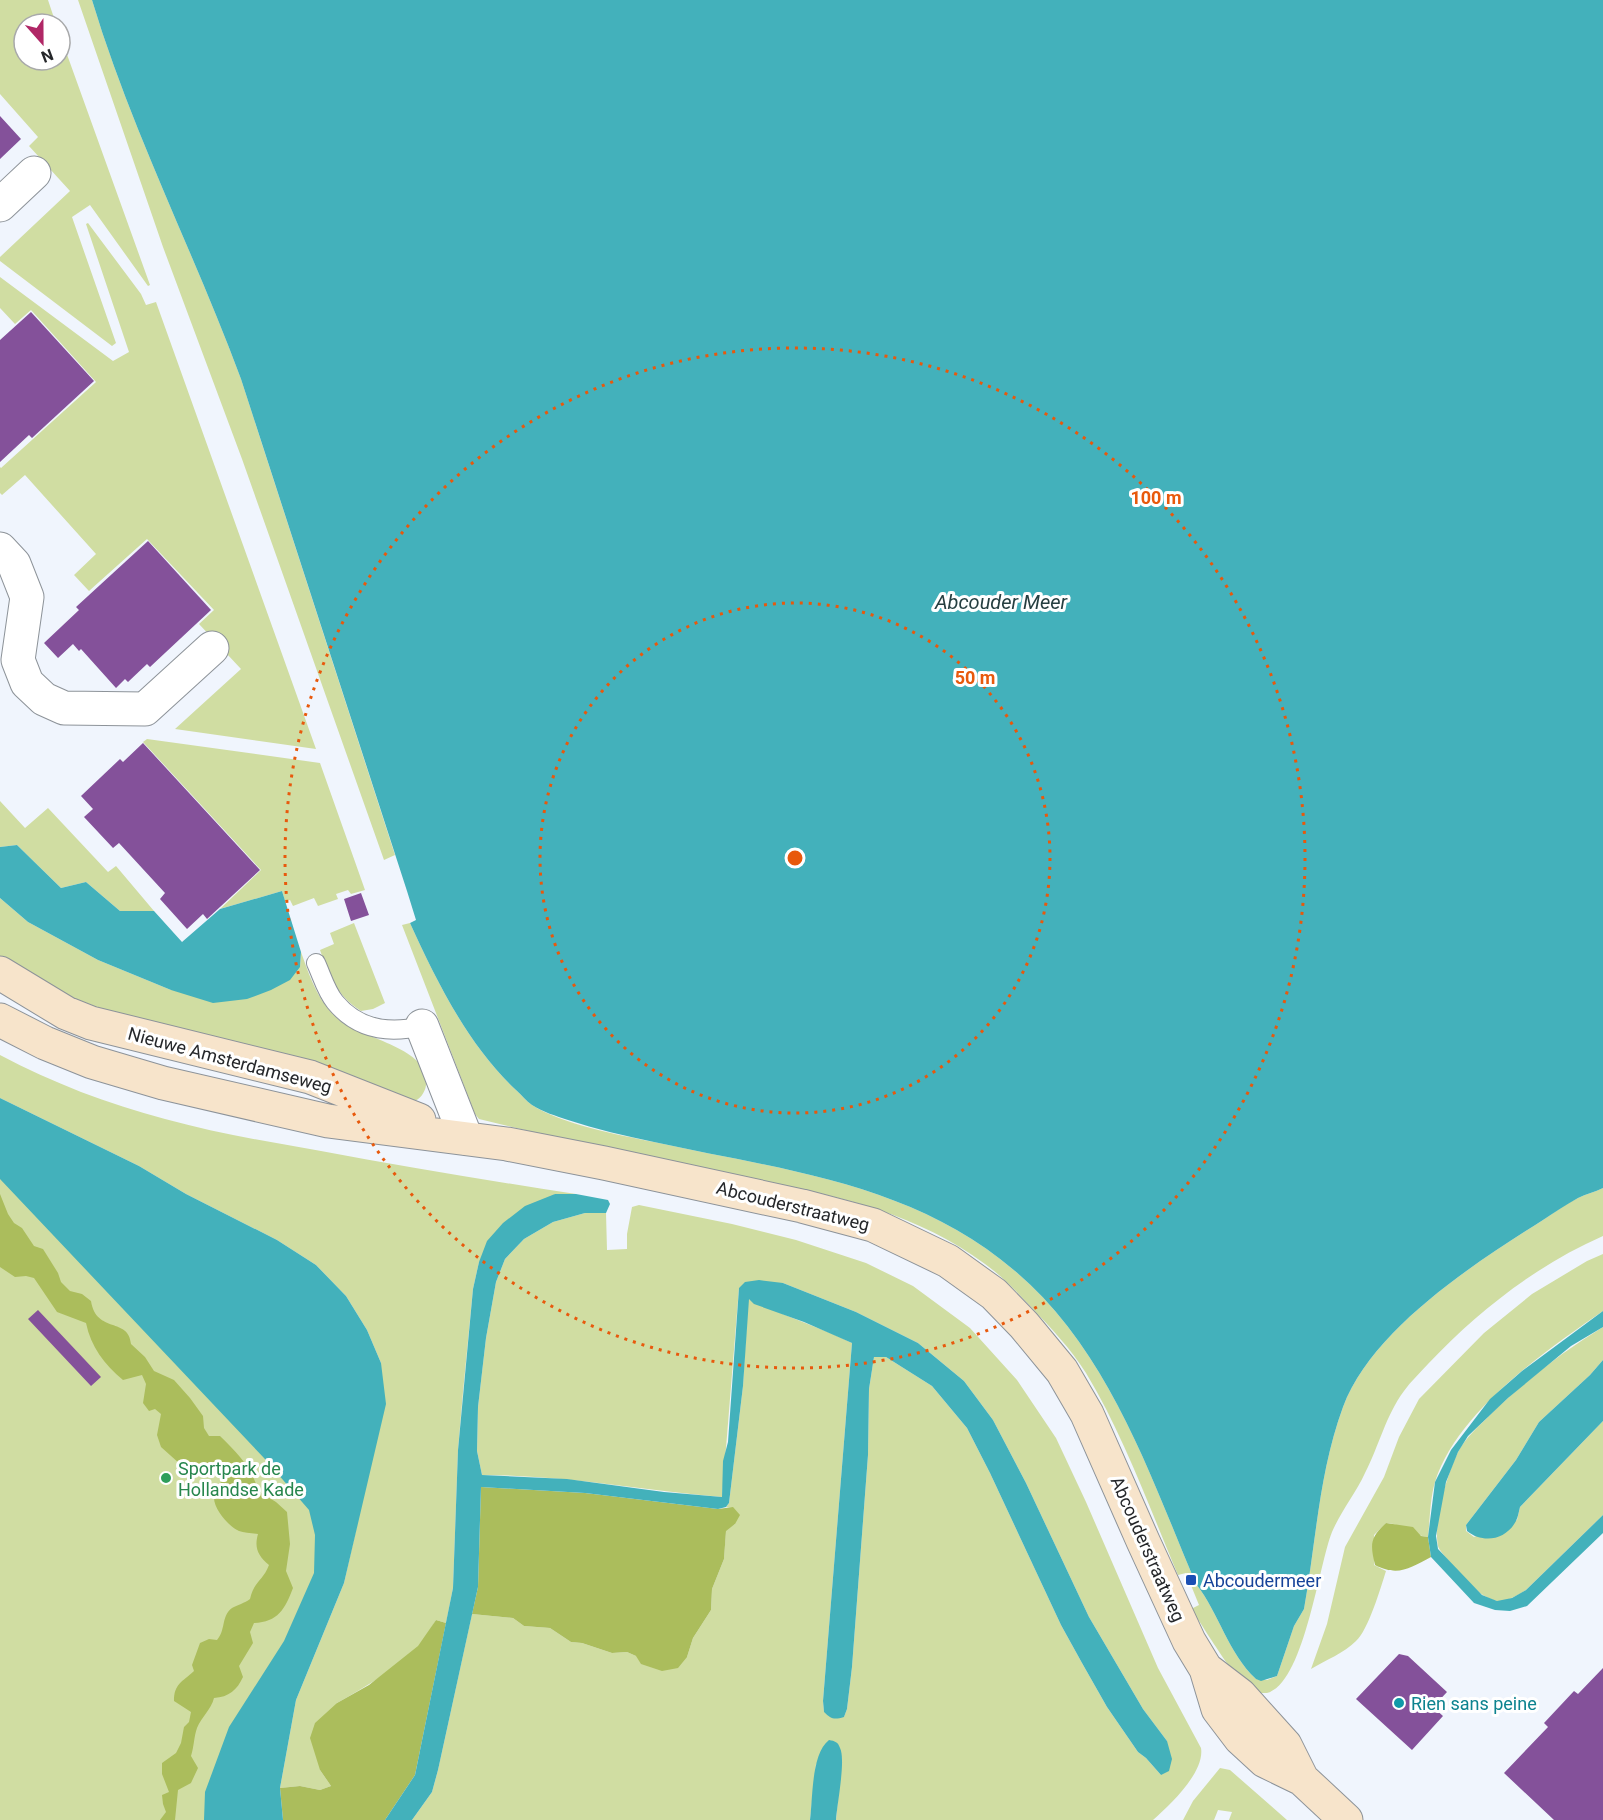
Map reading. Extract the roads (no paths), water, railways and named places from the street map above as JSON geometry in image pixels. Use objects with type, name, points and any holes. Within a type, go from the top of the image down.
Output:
[{"type":"street","points":[[0,205],[34,173]]},
{"type":"street","points":[[0,549],[14,564],[27,597],[11,638],[18,660],[27,682],[44,699],[63,708],[145,709],[212,648]]},
{"type":"street","name":"Nieuwe Amsterdamseweg","points":[[0,973],[47,1003],[91,1023],[310,1077],[466,1138]]},
{"type":"street","name":"Nieuwe Amsterdamseweg","points":[[0,1020],[45,1043],[92,1062],[173,1086],[328,1120],[540,1150]]},
{"type":"street","points":[[422,1026],[466,1138]]},
{"type":"street","name":"Abcouderstraatweg","points":[[540,1150],[802,1206],[873,1225],[948,1260],[994,1294],[1024,1325],[1062,1371],[1087,1414],[1189,1641],[1206,1669],[1218,1709],[1240,1738],[1265,1761],[1302,1779],[1346,1820]]},
{"type":"lane","points":[[316,963],[335,1002],[354,1018],[385,1031],[422,1026]]},
{"type":"water","name":"Abcouder Meer","points":[[92,0],[1603,0],[1603,1188],[1569,1203],[1457,1277],[1401,1325],[1377,1351],[1357,1378],[1343,1407],[1328,1457],[1304,1609],[1294,1626],[1277,1676],[1261,1681],[1256,1679],[1238,1657],[1196,1584],[1143,1457],[1101,1376],[1076,1338],[1048,1303],[1015,1271],[975,1241],[933,1217],[889,1198],[797,1172],[611,1132],[545,1112],[530,1103],[499,1072],[468,1033],[431,968],[410,923],[416,920],[407,891],[241,379],[125,96]]},
{"type":"water","points":[[17,845],[61,888],[86,882],[120,911],[154,911],[182,942],[220,909],[282,891],[301,952],[300,967],[290,980],[271,990],[247,999],[213,1003],[171,990],[98,960],[28,922],[0,898],[0,847]]},
{"type":"water","points":[[0,1098],[139,1166],[186,1194],[277,1240],[316,1265],[346,1296],[367,1330],[381,1363],[386,1404],[344,1583],[296,1700],[280,1788],[283,1820],[204,1820],[205,1792],[229,1727],[284,1641],[314,1573],[315,1535],[309,1510],[264,1458],[0,1179]]},
{"type":"water","points":[[555,1194],[576,1194],[608,1200],[610,1204],[606,1213],[585,1213],[553,1222],[524,1239],[505,1259],[496,1282],[486,1338],[478,1407],[477,1451],[482,1475],[567,1479],[722,1497],[723,1461],[728,1442],[739,1288],[745,1282],[759,1280],[783,1283],[856,1312],[918,1343],[964,1381],[993,1420],[1026,1483],[1089,1617],[1143,1709],[1167,1741],[1172,1759],[1169,1771],[1161,1775],[1138,1752],[1107,1707],[1061,1625],[967,1428],[932,1386],[886,1357],[874,1357],[869,1389],[868,1455],[847,1709],[844,1717],[838,1718],[833,1718],[824,1712],[823,1701],[852,1343],[754,1304],[749,1299],[743,1386],[729,1503],[726,1507],[718,1509],[585,1493],[481,1487],[478,1587],[432,1792],[412,1820],[385,1820],[415,1775],[453,1588],[458,1450],[473,1289],[479,1262],[487,1241],[503,1223],[525,1206]]},
{"type":"water","points":[[1603,1311],[1603,1327],[1571,1346],[1508,1398],[1468,1436],[1458,1452],[1446,1482],[1436,1536],[1438,1549],[1482,1595],[1497,1601],[1512,1598],[1526,1590],[1603,1515],[1603,1533],[1527,1606],[1510,1611],[1495,1610],[1474,1603],[1431,1557],[1428,1537],[1435,1482],[1451,1450],[1490,1399],[1522,1371]]},
{"type":"water","points":[[1603,1360],[1603,1421],[1520,1507],[1516,1521],[1506,1532],[1487,1539],[1467,1531],[1466,1525],[1516,1460],[1539,1422]]},
{"type":"water","points":[[829,1740],[837,1743],[842,1754],[836,1820],[810,1820],[816,1766],[823,1747]]},
{"type":"place","name":"Sportpark de Hollandse Kade","points":[[166,1478]]},
{"type":"place","name":"Abcoudermeer","points":[[1191,1580]]},
{"type":"place","name":"Rien sans peine","points":[[1399,1703]]}]
